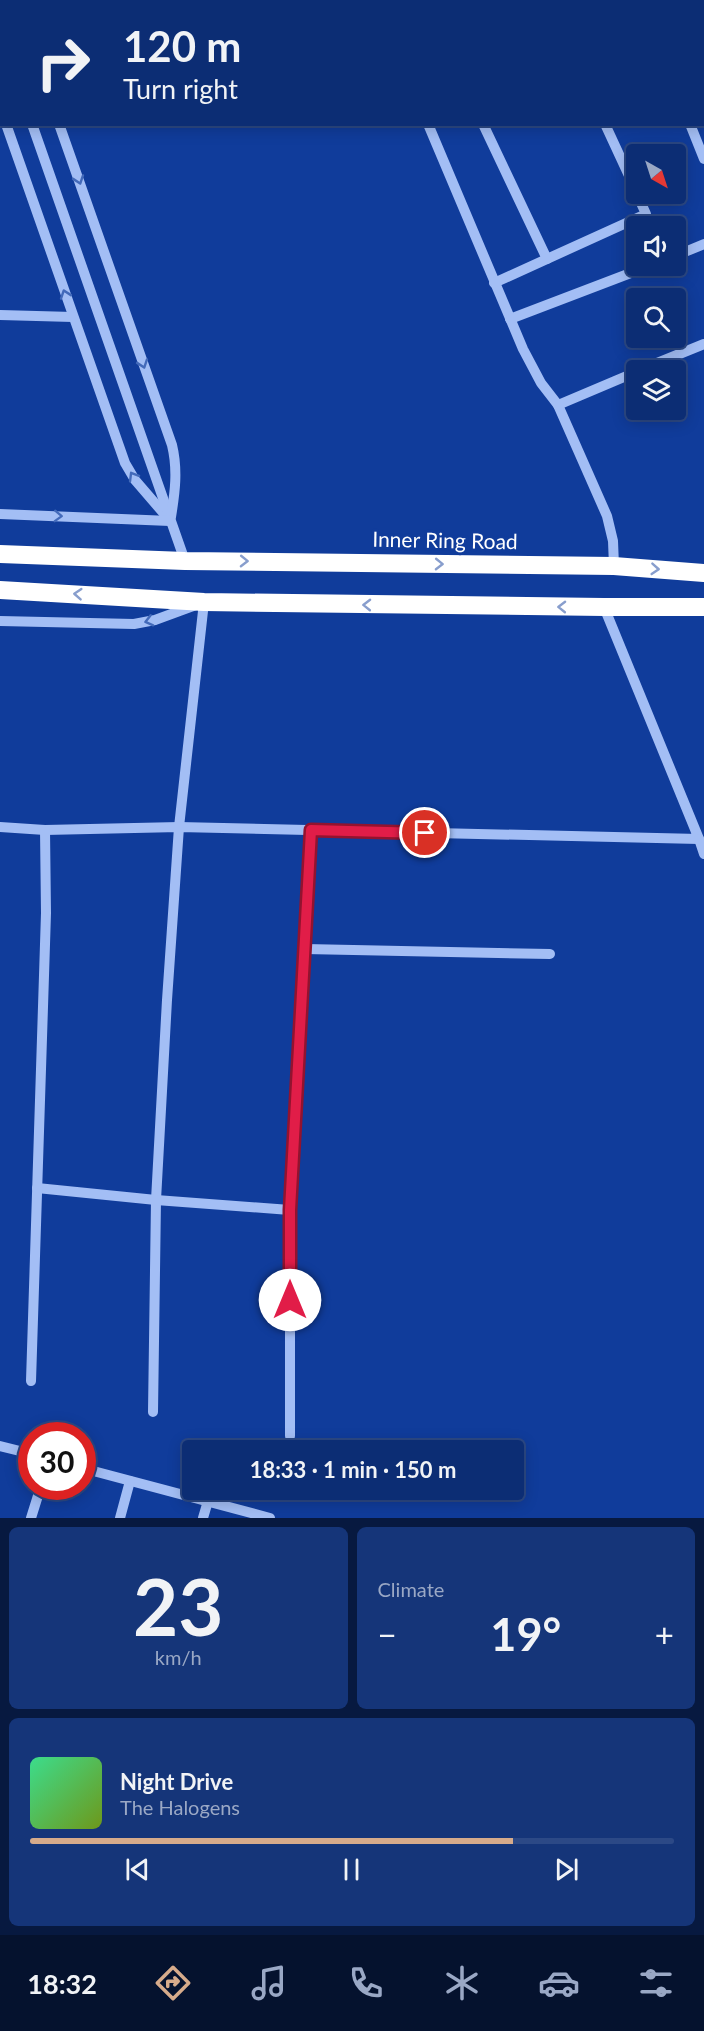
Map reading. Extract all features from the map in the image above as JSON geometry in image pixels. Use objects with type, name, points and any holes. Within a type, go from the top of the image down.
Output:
[{"type":"highway","name":"Inner Ring Road","points":[[0,554],[185,561],[614,566],[704,573]]},
{"type":"highway","points":[[0,590],[204,602],[604,608],[704,607]]},
{"type":"street","points":[[7,126],[125,463],[135,480],[170,521]]},
{"type":"street","points":[[33,126],[185,561]]},
{"type":"street","points":[[60,126],[172,445],[176,464],[176,484],[170,521]]},
{"type":"street","points":[[429,126],[523,350],[541,382],[558,405],[607,516],[613,541],[614,566]]},
{"type":"street","points":[[484,126],[547,259]]},
{"type":"street","points":[[606,126],[626,169]]},
{"type":"street","points":[[691,126],[704,159]]},
{"type":"street","points":[[494,283],[646,214],[642,204]]},
{"type":"street","points":[[686,251],[704,244]]},
{"type":"street","points":[[510,319],[626,275]]},
{"type":"street","points":[[0,315],[73,317]]},
{"type":"street","points":[[665,360],[704,344]]},
{"type":"street","points":[[558,405],[626,376]]},
{"type":"street","points":[[0,514],[170,521]]},
{"type":"street","points":[[0,621],[134,624],[155,620],[204,602],[179,827],[156,1200],[153,1412]]},
{"type":"street","points":[[604,608],[704,854]]},
{"type":"street","points":[[0,827],[45,830],[179,827],[699,839]]},
{"type":"street","points":[[31,1381],[46,913],[45,830]]},
{"type":"street","points":[[290,1436],[290,1210],[311,830]]},
{"type":"street","points":[[305,949],[550,954]]},
{"type":"street","points":[[37,1188],[290,1210]]},
{"type":"street","points":[[0,1446],[18,1450]]},
{"type":"street","points":[[96,1472],[270,1518]]},
{"type":"street","points":[[120,1518],[130,1481]]},
{"type":"street","points":[[31,1518],[37,1500]]},
{"type":"street","points":[[203,1518],[208,1501]]},
{"type":"route","points":[[290,1300],[290,1210],[311,830],[425,833]]}]
